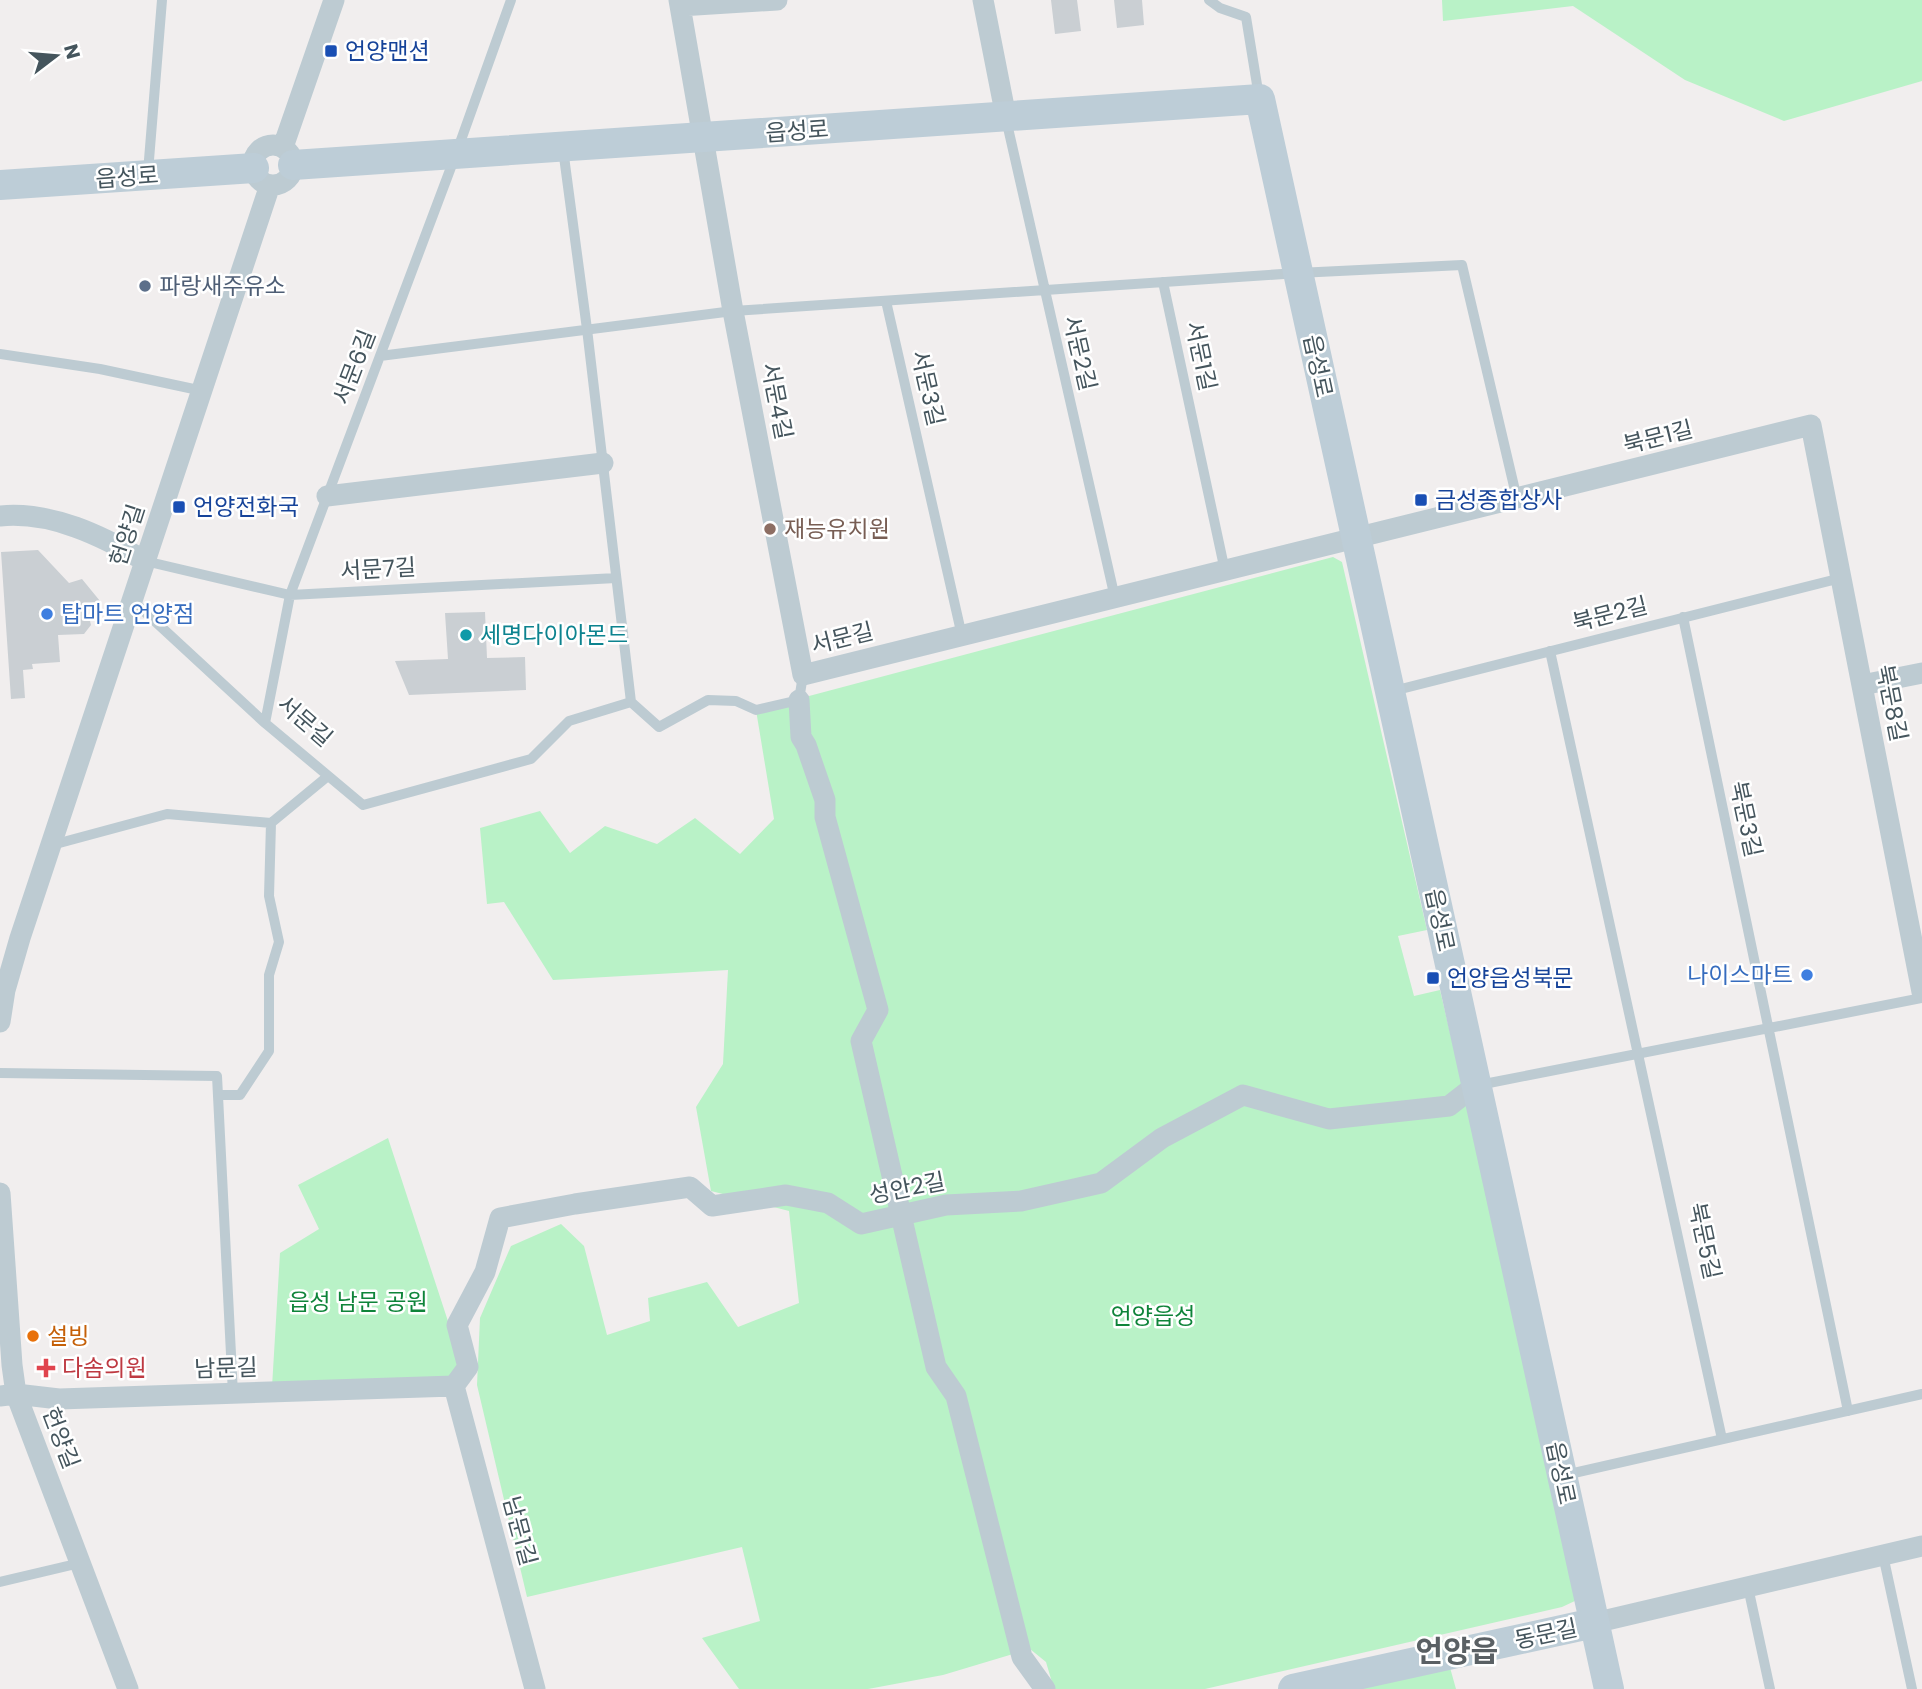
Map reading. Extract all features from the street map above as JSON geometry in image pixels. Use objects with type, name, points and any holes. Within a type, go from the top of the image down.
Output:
[{"type":"street","points":[[288,156],[274,145],[261,149],[254,159],[262,176],[282,183],[288,179],[288,156],[334,0]]},
{"type":"street","points":[[702,137],[679,3],[777,0]]},
{"type":"street","points":[[983,0],[1006,117]]},
{"type":"street","name":"읍성로","points":[[288,156],[456,154],[1260,99],[1609,1689]]},
{"type":"street","name":"서문4길","points":[[702,137],[803,675]]},
{"type":"street","name":"읍성로","points":[[0,185],[148,175],[262,176]]},
{"type":"street","name":"헌양길","points":[[0,1022],[5,990],[16,951],[203,391],[262,176]]},
{"type":"street","name":"북문1길","points":[[1356,539],[1811,425]]},
{"type":"street","name":"북문8길","points":[[1811,425],[1922,992]]},
{"type":"street","points":[[327,496],[603,463]]},
{"type":"street","points":[[0,516],[54,520],[119,546],[145,561]]},
{"type":"street","name":"서문길","points":[[803,675],[1356,539]]},
{"type":"street","points":[[1862,685],[1922,673]]},
{"type":"street","points":[[799,700],[801,737],[825,800],[825,817],[878,1010],[861,1041],[936,1367],[956,1396],[1022,1657],[1045,1689]]},
{"type":"street","name":"성안2길","points":[[454,1386],[468,1367],[457,1325],[485,1272],[500,1218],[575,1204],[690,1188],[712,1206],[786,1195],[828,1203],[861,1224],[946,1205],[1021,1201],[1101,1183],[1162,1138],[1243,1095],[1329,1119],[1449,1106],[1476,1085]]},
{"type":"street","name":"헌양길","points":[[0,1193],[12,1365],[8,1395],[80,1563],[128,1689]]},
{"type":"street","name":"남문길","points":[[8,1395],[59,1399],[454,1386]]},
{"type":"street","name":"남문1길","points":[[454,1386],[535,1689]]},
{"type":"street","points":[[1594,1623],[1922,1546]]},
{"type":"street","name":"동문길","points":[[1293,1689],[1594,1623]]},
{"type":"lane","points":[[148,175],[162,0]]},
{"type":"lane","name":"서문6길","points":[[265,723],[290,595],[511,0]]},
{"type":"lane","points":[[1209,0],[1220,8],[1247,17],[1260,99]]},
{"type":"lane","name":"서문2길","points":[[1006,117],[1115,598]]},
{"type":"lane","points":[[563,147],[631,702],[659,727],[708,700],[736,701],[756,710],[799,700]]},
{"type":"lane","points":[[380,356],[733,311],[1298,273],[1462,265],[1517,499]]},
{"type":"lane","name":"서문1길","points":[[1163,282],[1226,571]]},
{"type":"lane","name":"서문3길","points":[[886,301],[962,636]]},
{"type":"lane","points":[[0,354],[100,369],[203,391]]},
{"type":"lane","name":"서문7길","points":[[145,561],[290,595],[616,578]]},
{"type":"lane","name":"북문2길","points":[[1390,691],[1841,578]]},
{"type":"lane","name":"서문길","points":[[133,601],[265,723],[363,805],[531,759],[569,721],[631,702]]},
{"type":"lane","name":"북문3길","points":[[1683,617],[1768,1028]]},
{"type":"lane","points":[[1550,651],[1638,1054]]},
{"type":"lane","name":"서문길","points":[[799,700],[803,675]]},
{"type":"lane","points":[[52,845],[167,814],[271,823],[328,776]]},
{"type":"lane","points":[[218,1095],[240,1095],[269,1051],[269,975],[279,942],[269,896],[271,823]]},
{"type":"lane","points":[[1476,1085],[1922,999]]},
{"type":"lane","points":[[1768,1028],[1848,1411]]},
{"type":"lane","name":"북문5길","points":[[1638,1054],[1722,1439]]},
{"type":"lane","points":[[0,1073],[217,1076],[233,1394]]},
{"type":"lane","points":[[1562,1476],[1922,1394]]},
{"type":"lane","points":[[1883,1555],[1912,1689]]},
{"type":"lane","points":[[0,1582],[80,1563]]},
{"type":"lane","points":[[1748,1587],[1770,1689]]},
{"type":"green space","points":[[1442,0],[1922,0],[1922,81],[1784,121],[1685,80],[1573,6],[1443,21]]},
{"type":"green space","name":"언양읍성","points":[[1333,557],[1342,562],[1427,930],[1398,936],[1414,996],[1440,990],[1524,1346],[1577,1600],[1562,1607],[1205,1689],[1054,1689],[1046,1662],[1030,1649],[943,1675],[868,1689],[739,1689],[702,1638],[760,1621],[742,1547],[527,1597],[477,1385],[480,1318],[511,1246],[561,1224],[584,1246],[607,1335],[650,1321],[648,1298],[707,1282],[738,1327],[799,1303],[789,1211],[711,1191],[696,1107],[723,1064],[728,970],[553,980],[504,902],[487,904],[480,828],[540,811],[570,853],[605,826],[657,844],[695,818],[740,854],[774,819],[756,710]]},
{"type":"green space","name":"읍성 남문 공원","points":[[388,1138],[462,1364],[448,1379],[272,1387],[280,1253],[319,1229],[298,1185]]},
{"type":"green space","points":[[1449,1664],[1456,1689],[1334,1689]]},
{"type":"building","points":[[1051,0],[1077,0],[1081,31],[1055,34]]},
{"type":"building","points":[[1114,0],[1142,0],[1144,25],[1117,28]]},
{"type":"building","name":"탑마트 언양점","points":[[38,550],[69,583],[82,579],[100,601],[86,604],[91,625],[84,634],[58,635],[60,662],[32,664],[33,669],[23,670],[25,698],[11,699],[1,552]]},
{"type":"building","name":"세명다이아몬드","points":[[485,612],[487,658],[525,657],[526,690],[409,695],[395,661],[448,659],[445,613]]},
{"type":"place","name":"언양맨션","points":[[331,51]]},
{"type":"place","name":"파랑새주유소","points":[[145,286]]},
{"type":"place","name":"금성종합상사","points":[[1421,500]]},
{"type":"place","name":"언양전화국","points":[[179,507]]},
{"type":"place","name":"재능유치원","points":[[770,529]]},
{"type":"place","name":"탑마트 언양점","points":[[47,614]]},
{"type":"place","name":"세명다이아몬드","points":[[466,635]]},
{"type":"place","name":"나이스마트","points":[[1807,975]]},
{"type":"place","name":"언양읍성북문","points":[[1433,978]]},
{"type":"place","name":"설빙","points":[[33,1336]]},
{"type":"place","name":"다솜의원","points":[[46,1368]]},
{"type":"district","name":"언양읍","points":[[1457,1652]]}]
